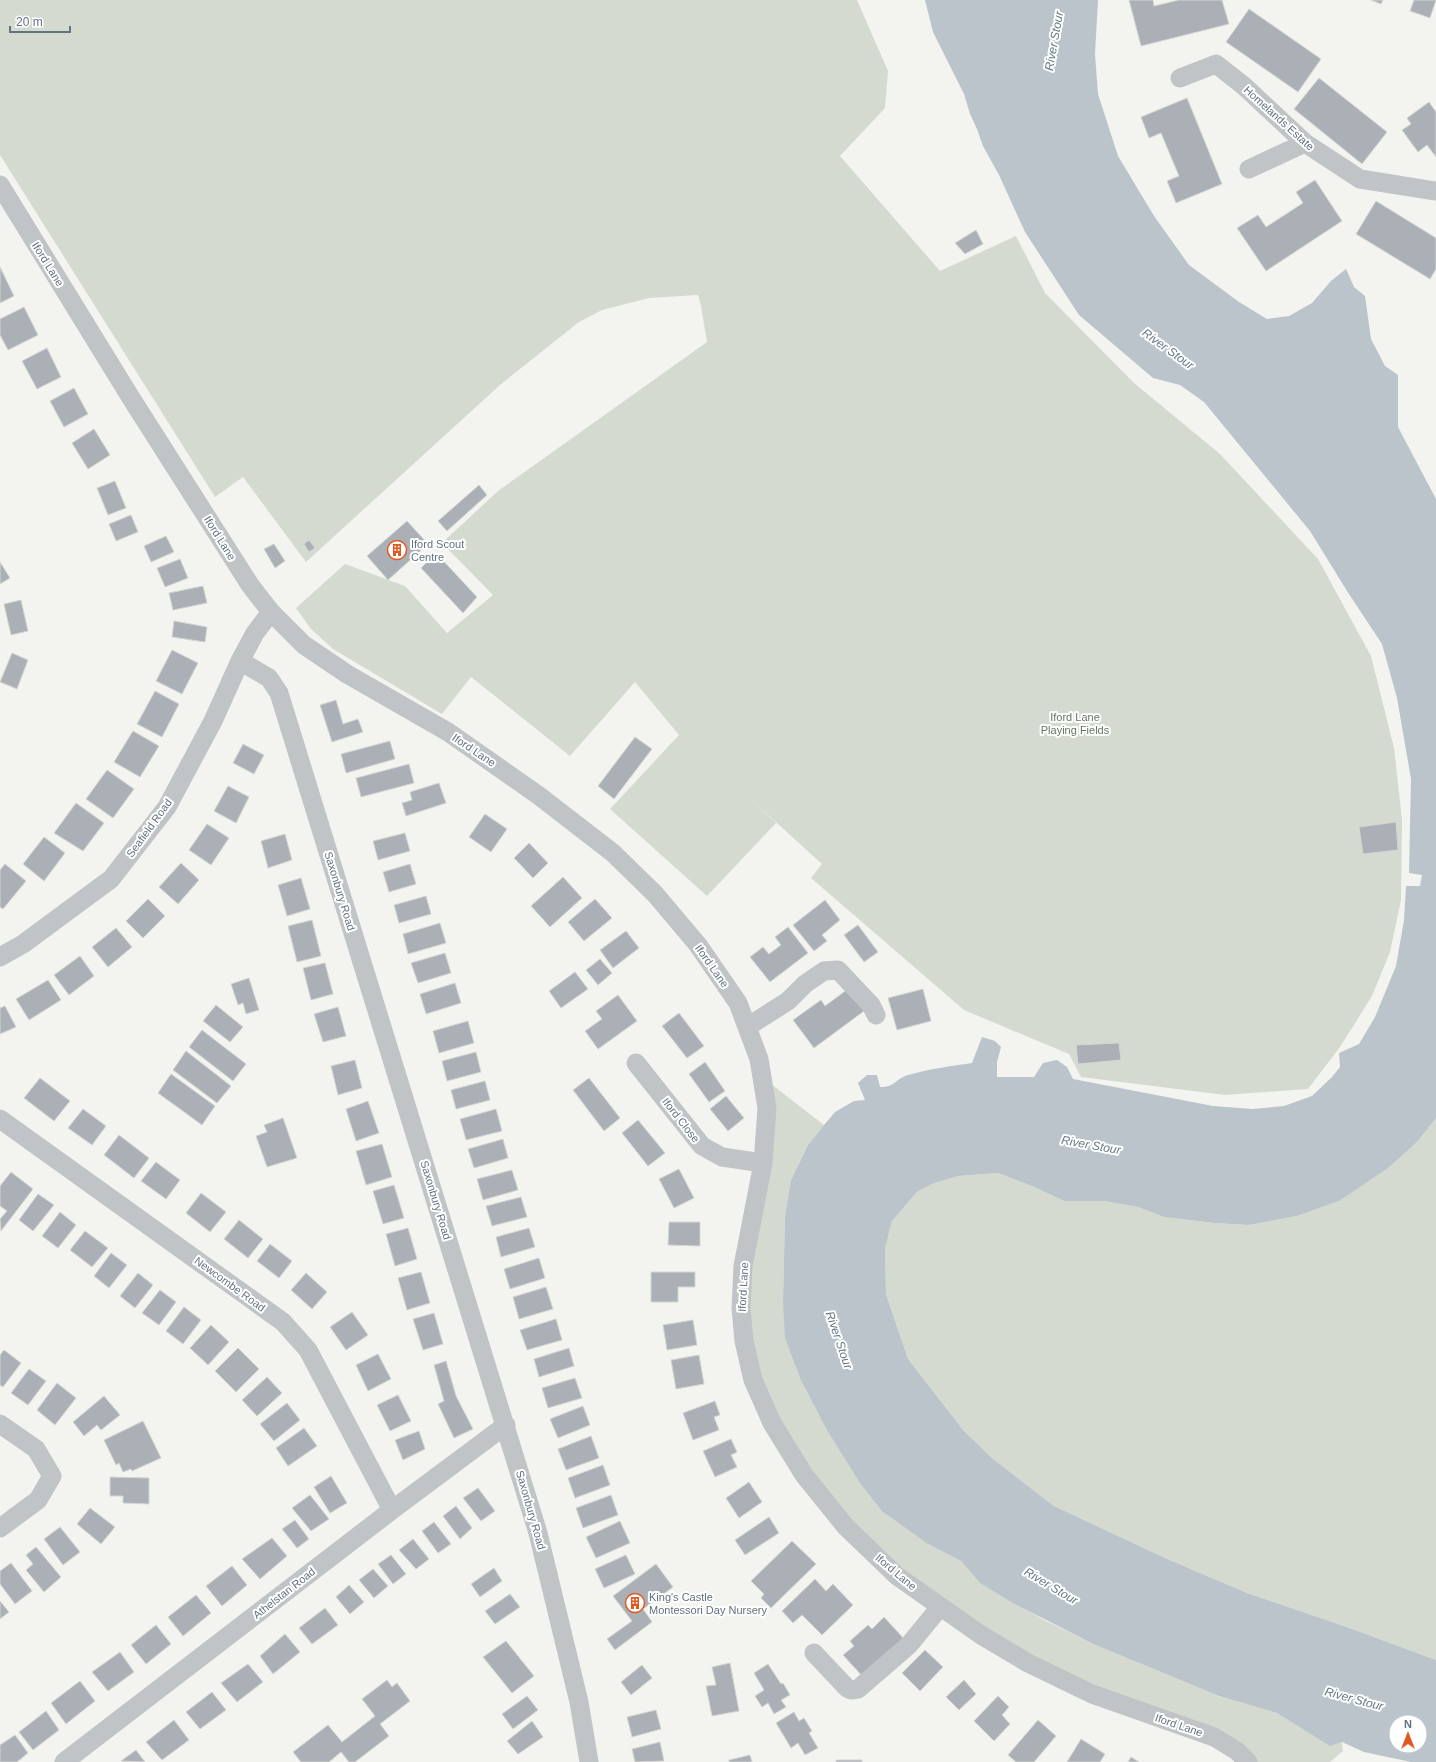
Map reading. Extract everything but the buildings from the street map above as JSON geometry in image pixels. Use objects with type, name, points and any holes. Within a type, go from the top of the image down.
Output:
[{"type":"street","name":"Homelands Estate","points":[[1180,78],[1216,64],[1244,86],[1305,143],[1360,179],[1436,191]]},
{"type":"street","points":[[1249,169],[1305,143]]},
{"type":"street","name":"Iford Lane","points":[[0,185],[131,398],[245,578],[271,612],[304,645],[347,674],[448,732],[538,795],[613,853],[655,894],[698,946],[738,1003],[759,1059],[767,1108],[763,1163],[743,1266],[740,1308],[744,1341],[753,1380],[772,1423],[804,1475],[846,1527],[897,1576],[981,1635],[1028,1663],[1092,1694],[1214,1737],[1237,1751],[1248,1762]]},
{"type":"street","name":"Seafield Road","points":[[0,957],[23,944],[111,879],[167,807],[213,721],[240,661],[255,633],[271,612]]},
{"type":"street","name":"Saxonbury Road","points":[[240,661],[269,678],[279,693],[506,1425],[538,1533],[579,1702],[589,1762]]},
{"type":"street","points":[[747,1027],[788,1001],[806,984],[824,971],[838,970],[872,1005],[876,1015]]},
{"type":"street","name":"Iford Close","points":[[636,1063],[702,1146],[722,1157],[763,1163]]},
{"type":"street","name":"Newcombe Road","points":[[0,1119],[283,1322],[308,1350],[392,1510]]},
{"type":"street","points":[[0,1424],[36,1449],[52,1476],[38,1500],[0,1528]]},
{"type":"street","name":"Athelstan Road","points":[[64,1762],[392,1510],[506,1425]]},
{"type":"street","points":[[814,1654],[847,1688],[851,1690],[858,1689],[909,1645],[940,1607]]},
{"type":"green space","name":"Iford Lane Playing Fields","points":[[0,0],[857,0],[888,71],[885,108],[840,156],[940,271],[1016,236],[1045,293],[1134,383],[1220,454],[1318,559],[1371,656],[1394,748],[1402,820],[1401,900],[1390,952],[1372,996],[1340,1047],[1308,1089],[1225,1095],[1081,1077],[1069,1054],[964,1010],[811,878],[822,864],[747,796],[776,823],[707,896],[610,809],[679,735],[635,682],[570,756],[471,677],[442,714],[333,649],[311,629],[296,608],[345,564],[405,586],[447,633],[493,595],[442,543],[498,491],[707,342],[698,295],[649,298],[602,310],[579,322],[500,385],[306,562],[243,477],[215,497],[0,155]]},
{"type":"green space","points":[[762,1077],[824,1125],[808,1145],[791,1180],[785,1216],[783,1301],[928,1544],[961,1561],[980,1583],[1046,1621],[1093,1644],[1219,1696],[1277,1713],[1330,1745],[1342,1742],[1343,1751],[1330,1762],[1248,1762],[1092,1694],[940,1607],[804,1475],[744,1341],[750,1221]]},
{"type":"green space","points":[[1436,1118],[1436,1660],[1344,1626],[1247,1593],[1165,1558],[1054,1506],[993,1459],[964,1431],[908,1359],[886,1294],[885,1247],[892,1221],[917,1192],[932,1184],[958,1176],[998,1173],[1032,1186],[1064,1201],[1103,1201],[1138,1207],[1164,1217],[1214,1223],[1249,1225],[1297,1216],[1339,1201],[1418,1141]]},
{"type":"water","name":"River Stour","points":[[925,0],[1098,0],[1095,54],[1098,94],[1118,156],[1154,216],[1189,265],[1239,302],[1267,319],[1289,316],[1312,303],[1331,281],[1346,269],[1354,287],[1365,296],[1371,339],[1385,366],[1398,375],[1398,427],[1436,499],[1436,1118],[1418,1141],[1388,1168],[1339,1201],[1297,1216],[1249,1225],[1214,1223],[1164,1217],[1138,1207],[1103,1201],[1064,1201],[1032,1186],[998,1173],[958,1176],[932,1184],[917,1192],[892,1221],[885,1248],[886,1294],[908,1359],[964,1431],[993,1459],[1054,1506],[1165,1558],[1247,1593],[1344,1626],[1436,1660],[1436,1762],[1411,1762],[1364,1752],[1342,1742],[1330,1746],[1277,1713],[1219,1696],[1093,1644],[1013,1603],[980,1583],[961,1561],[928,1544],[882,1511],[860,1483],[827,1430],[801,1380],[785,1338],[783,1301],[785,1216],[791,1180],[808,1145],[835,1112],[854,1101],[865,1100],[858,1083],[867,1075],[877,1075],[880,1087],[885,1087],[908,1075],[932,1069],[972,1063],[982,1037],[995,1041],[1001,1047],[997,1062],[997,1077],[1034,1077],[1043,1063],[1057,1060],[1067,1067],[1073,1079],[1213,1106],[1253,1109],[1284,1106],[1312,1096],[1340,1067],[1339,1053],[1359,1044],[1375,1017],[1396,966],[1404,920],[1406,886],[1420,886],[1422,875],[1409,873],[1411,779],[1397,698],[1382,644],[1310,531],[1204,402],[1180,385],[1153,378],[1079,315],[1025,232],[999,175],[983,146],[970,114],[964,94],[933,32]]},
{"type":"place","name":"Iford Scout Centre","points":[[397,550]]},
{"type":"place","name":"King's Castle Montessori Day Nursery","points":[[635,1603]]}]
